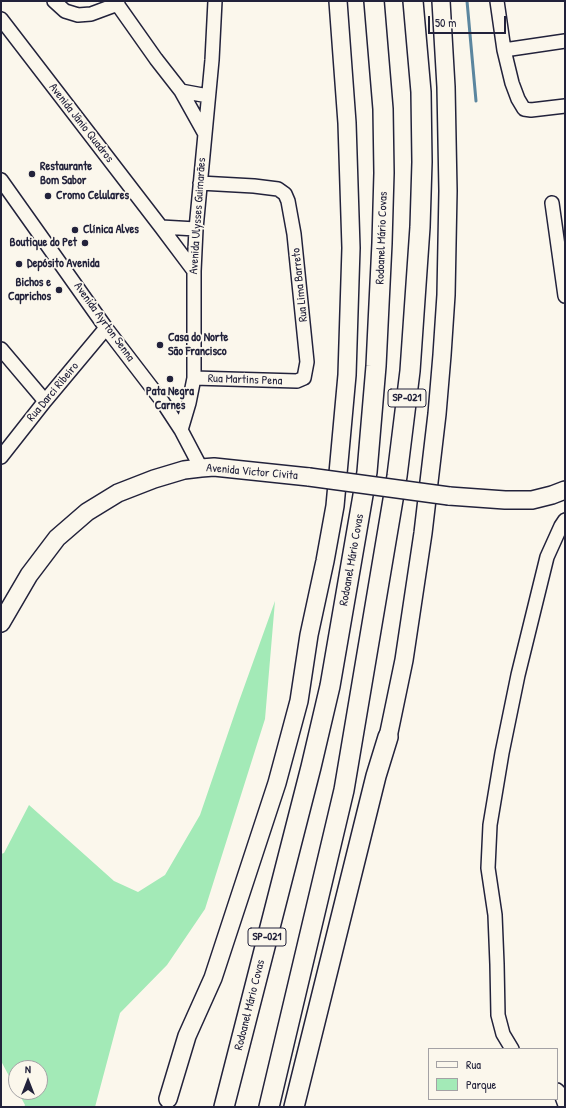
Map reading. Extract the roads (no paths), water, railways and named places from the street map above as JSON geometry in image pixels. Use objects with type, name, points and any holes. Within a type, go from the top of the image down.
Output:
[{"type":"highway","name":"SP-021","points":[[269,1107],[344,790],[398,468],[410,371],[420,227],[422,162],[421,92],[413,1]]},
{"type":"highway","name":"Rodoanel Mário Covas","points":[[224,1107],[309,775],[330,686],[367,472],[376,366],[383,196],[383,109],[374,2]]},
{"type":"highway","points":[[294,1107],[376,776],[388,737]]},
{"type":"highway","points":[[307,1107],[338,981],[384,777],[388,737]]},
{"type":"main road","points":[[168,1099],[187,1036],[213,978],[277,784],[299,701],[308,635],[325,560],[334,506],[346,375],[351,248],[347,122],[338,1]]},
{"type":"main road","points":[[388,737],[404,660],[423,533],[436,429],[442,354],[446,288],[448,191],[446,87],[441,1]]},
{"type":"main road","name":"Avenida Victor Civita","points":[[1,623],[29,575],[57,538],[87,512],[118,493],[154,479],[184,470],[214,467],[309,477],[449,496],[505,500],[532,500],[565,490]]},
{"type":"street","points":[[54,1],[65,11],[78,15],[91,14],[117,3],[156,59],[181,90],[205,134]]},
{"type":"street","name":"Avenida Ulysses Guimarães","points":[[181,430],[189,403],[194,378],[194,271],[196,229],[212,60],[215,1]]},
{"type":"street","points":[[496,1],[504,50],[512,82],[518,99],[524,109],[531,110],[565,106]]},
{"type":"street","name":"Avenida Jânio Quadros","points":[[1,19],[194,271]]},
{"type":"street","points":[[504,50],[565,41]]},
{"type":"street","points":[[181,90],[208,96]]},
{"type":"street","name":"Avenida Ayrton Senna","points":[[1,180],[106,328],[162,401],[181,430],[200,468]]},
{"type":"street","name":"Rua Lima Barreto","points":[[200,184],[254,186],[278,189],[285,194],[288,201],[294,234],[307,362],[304,378],[297,381]]},
{"type":"street","points":[[552,203],[565,296]]},
{"type":"street","points":[[161,227],[196,229]]},
{"type":"street","name":"Rua Darci Ribeiro","points":[[1,456],[106,328]]},
{"type":"street","points":[[1,349],[45,401]]},
{"type":"street","name":"Rua Martins Pena","points":[[194,378],[297,381]]},
{"type":"street","points":[[511,1048],[503,1034],[498,1015],[495,915],[488,868],[490,825],[500,761],[518,675],[547,557],[565,520]]},
{"type":"street","points":[[558,1091],[561,1094],[565,1105]]},
{"type":"waterway","points":[[467,1],[476,101]]},
{"type":"place","name":"Restaurante Bom Sabor","points":[[32,174]]},
{"type":"place","name":"Cromo Celulares","points":[[48,196]]},
{"type":"place","name":"Clínica Alves","points":[[75,230]]},
{"type":"place","name":"Boutique do Pet","points":[[85,243]]},
{"type":"place","name":"Depósito Avenida","points":[[19,264]]},
{"type":"place","name":"Bichos e Caprichos","points":[[59,290]]},
{"type":"place","name":"Casa do Norte São Francisco","points":[[160,345]]},
{"type":"place","name":"Pata Negra Carnes","points":[[170,379]]}]
